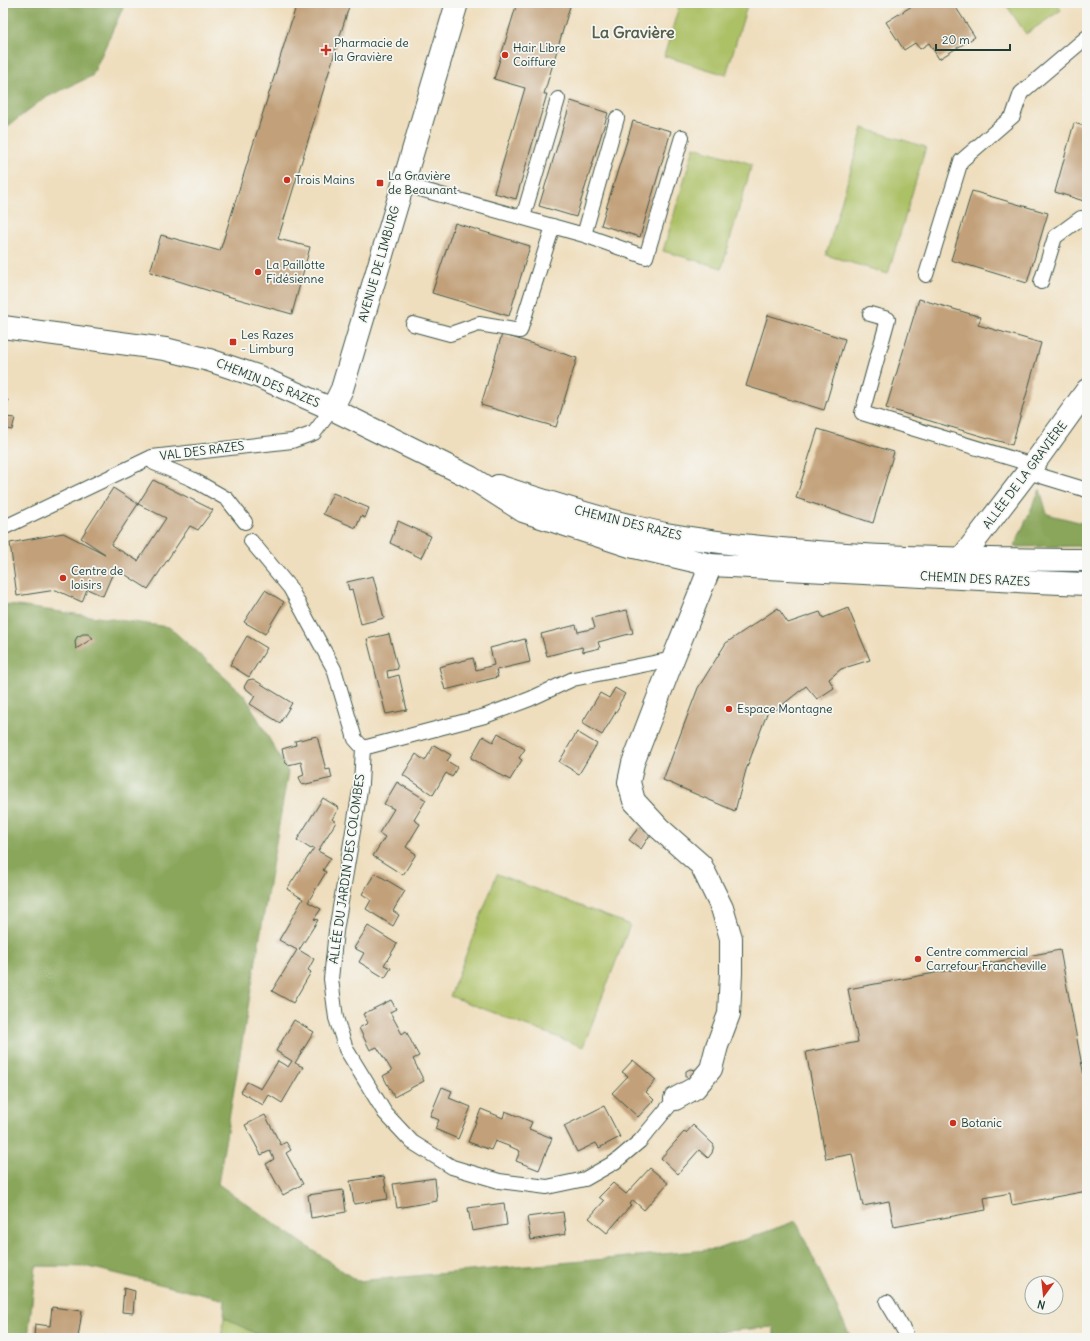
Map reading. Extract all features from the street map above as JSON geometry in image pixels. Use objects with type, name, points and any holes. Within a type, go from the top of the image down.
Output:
[{"type":"street","name":"AVENUE DE LIMBURG","points":[[332,409],[344,382],[402,184],[458,3]]},
{"type":"street","name":"CHEMIN DES RAZES","points":[[3,327],[165,349],[209,360],[264,379],[332,409],[470,477],[523,511],[630,546],[711,565],[1087,584]]},
{"type":"street","name":"ALLÉE DE LA GRAVIÈRE","points":[[961,560],[1031,468],[1087,390]]},
{"type":"street","name":"CHEMIN DES RAZES","points":[[470,477],[587,515],[665,534],[734,544],[813,552],[961,560],[1087,560]]},
{"type":"street","name":"CHEMIN DES RAZES","points":[[711,565],[813,552]]},
{"type":"street","name":"CHEMIN DES RAZES","points":[[863,572],[961,560]]},
{"type":"street","name":"ALLÉE DU JARDIN DES COLOMBES","points":[[675,1099],[695,1088],[711,1069],[717,1046],[729,1014],[731,938],[722,908],[701,865],[659,828],[634,801],[629,782],[634,763],[711,565]]},
{"type":"lane","points":[[926,275],[961,160],[1013,116],[1021,93],[1087,37]]},
{"type":"lane","points":[[523,217],[558,99]]},
{"type":"lane","points":[[584,235],[617,118]]},
{"type":"lane","points":[[402,184],[584,235],[646,257],[682,137]]},
{"type":"lane","points":[[1041,282],[1055,237],[1081,218],[1087,220]]},
{"type":"lane","points":[[413,324],[450,334],[479,324],[520,331],[552,226]]},
{"type":"lane","points":[[870,314],[888,319],[862,413],[1031,468],[1087,490]]},
{"type":"lane","name":"VAL DES RAZES","points":[[3,528],[152,457],[292,441],[314,433],[332,409]]},
{"type":"lane","points":[[152,457],[154,463],[192,479],[227,499],[245,522]]},
{"type":"lane","points":[[251,541],[294,594],[334,669],[355,739],[363,748],[485,716],[530,699],[573,679],[674,659]]},
{"type":"lane","name":"ALLÉE DU JARDIN DES COLOMBES","points":[[363,748],[361,784],[336,931],[332,979],[336,1018],[346,1049],[386,1113],[412,1142],[452,1167],[499,1181],[546,1187],[585,1179],[615,1162],[640,1141],[675,1099]]},
{"type":"lane","points":[[887,1302],[907,1338]]},
{"type":"green space","points":[[3,3],[125,3],[92,76],[43,99],[3,130]]},
{"type":"green space","points":[[680,3],[748,3],[726,75],[664,56]]},
{"type":"green space","points":[[1005,3],[1057,3],[1061,10],[1026,34]]},
{"type":"green space","points":[[863,128],[926,147],[888,274],[826,255]]},
{"type":"green space","points":[[694,147],[752,164],[722,268],[663,251]]},
{"type":"green space","points":[[1040,489],[1047,514],[1087,524],[1087,546],[1014,547]]},
{"type":"green space","points":[[3,604],[169,627],[245,696],[288,772],[218,1184],[357,1281],[718,1249],[796,1221],[851,1338],[774,1338],[774,1327],[680,1335],[666,1338],[264,1338],[224,1317],[225,1300],[89,1267],[36,1266],[28,1338],[3,1338]]},
{"type":"green space","points":[[497,874],[630,925],[583,1047],[450,996]]},
{"type":"green space","points":[[224,1317],[264,1338],[221,1338]]},
{"type":"building","points":[[297,3],[350,3],[278,239],[310,247],[292,314],[213,292],[150,272],[161,235],[220,251]]},
{"type":"building","points":[[517,3],[571,3],[544,94],[547,94],[516,199],[494,193],[525,88],[494,79]]},
{"type":"building","points":[[917,3],[953,3],[975,37],[939,59],[929,43],[920,49],[915,43],[904,50],[886,22]]},
{"type":"building","points":[[571,101],[608,113],[576,217],[539,206]]},
{"type":"building","points":[[633,121],[671,131],[640,237],[601,225]]},
{"type":"building","points":[[1074,123],[1087,127],[1087,202],[1055,192]]},
{"type":"building","points":[[972,191],[1048,213],[1027,283],[951,260]]},
{"type":"building","points":[[455,223],[530,246],[509,316],[432,293]]},
{"type":"building","points":[[919,299],[981,317],[978,325],[1041,343],[1012,445],[886,408]]},
{"type":"building","points":[[768,315],[845,339],[824,410],[746,386]]},
{"type":"building","points":[[502,334],[577,358],[556,427],[481,405]]},
{"type":"building","points":[[3,399],[8,400],[5,417],[15,418],[12,430],[3,428]]},
{"type":"building","points":[[818,429],[894,452],[873,523],[796,498]]},
{"type":"building","points":[[153,480],[213,510],[198,530],[190,526],[148,589],[115,568],[103,596],[87,589],[82,602],[56,590],[17,596],[10,543],[63,533],[105,554],[81,538],[113,488],[138,504]],"holes":[[[138,504],[166,518],[138,561],[111,545]]]},
{"type":"building","points":[[333,493],[369,508],[365,518],[361,516],[356,528],[323,514]]},
{"type":"building","points":[[398,521],[431,536],[421,558],[390,543]]},
{"type":"building","points":[[373,576],[384,618],[361,624],[352,589],[349,590],[347,582]]},
{"type":"building","points":[[265,590],[284,602],[265,634],[244,622]]},
{"type":"building","name":"Espace Montagne","points":[[778,608],[788,623],[820,612],[823,618],[848,608],[870,660],[841,669],[829,679],[834,688],[817,699],[806,686],[776,710],[769,708],[746,770],[735,811],[663,780],[698,688],[726,643]]},
{"type":"building","points":[[627,610],[633,633],[598,642],[600,648],[583,652],[582,647],[547,656],[541,634],[576,625],[578,632],[595,628],[592,618]]},
{"type":"building","points":[[83,634],[88,634],[93,638],[76,649],[75,641],[77,637]]},
{"type":"building","points":[[389,634],[398,669],[387,671],[388,678],[399,675],[407,710],[386,714],[367,639]]},
{"type":"building","points":[[247,636],[267,648],[249,677],[230,665]]},
{"type":"building","points":[[525,639],[530,662],[496,670],[498,677],[445,690],[439,667],[473,658],[476,670],[494,665],[490,648]]},
{"type":"building","points":[[253,679],[292,703],[280,723],[250,704],[255,696],[244,687],[248,680]]},
{"type":"building","points":[[615,688],[625,694],[602,735],[582,723],[600,693],[609,698]]},
{"type":"building","points":[[577,732],[597,744],[579,774],[559,762]]},
{"type":"building","points":[[498,733],[525,749],[519,758],[522,760],[510,780],[471,758],[483,736],[493,742]]},
{"type":"building","points":[[317,736],[326,770],[330,769],[332,778],[302,785],[299,777],[304,775],[301,762],[288,765],[285,762],[282,749],[296,745],[295,741]]},
{"type":"building","points":[[434,745],[451,755],[447,761],[457,767],[452,777],[446,773],[433,795],[403,775],[416,754],[425,761]]},
{"type":"building","points":[[397,782],[426,800],[414,820],[420,824],[406,847],[416,854],[403,875],[373,856],[385,837],[379,833],[394,809],[384,804]]},
{"type":"building","points":[[323,798],[339,808],[332,819],[336,822],[318,851],[331,858],[323,870],[326,872],[308,902],[321,909],[314,919],[318,920],[299,950],[314,959],[308,970],[311,972],[293,1003],[272,991],[297,950],[279,940],[303,899],[287,889],[314,848],[312,847],[311,849],[297,840]]},
{"type":"building","points":[[639,827],[650,835],[641,849],[629,840]]},
{"type":"building","points":[[375,873],[405,891],[393,911],[399,915],[393,926],[366,909],[371,900],[362,894]]},
{"type":"building","points":[[368,926],[397,944],[384,965],[391,968],[385,978],[359,962],[364,953],[354,948]]},
{"type":"building","name":"Botanic","points":[[1060,950],[1087,1092],[1087,1191],[1012,1205],[1010,1193],[984,1198],[986,1210],[894,1227],[889,1201],[863,1206],[852,1154],[826,1159],[806,1052],[858,1042],[848,989]]},
{"type":"building","points":[[391,1000],[396,1009],[390,1012],[402,1034],[406,1031],[419,1056],[413,1059],[424,1081],[394,1097],[383,1076],[392,1071],[377,1047],[370,1050],[359,1028],[368,1023],[363,1014]]},
{"type":"building","points":[[294,1020],[314,1032],[295,1063],[303,1067],[282,1103],[269,1095],[263,1105],[241,1092],[247,1082],[261,1089],[278,1061],[288,1067],[292,1061],[276,1051]]},
{"type":"building","points":[[633,1060],[656,1080],[646,1092],[654,1100],[638,1117],[612,1093],[628,1076],[622,1072]]},
{"type":"building","points":[[690,1069],[695,1070],[695,1075],[690,1079],[686,1077],[686,1071]]},
{"type":"building","points":[[442,1087],[452,1091],[449,1098],[471,1107],[458,1139],[435,1129],[439,1120],[430,1116]]},
{"type":"building","points":[[604,1106],[620,1137],[599,1148],[596,1143],[577,1152],[564,1126]]},
{"type":"building","points":[[481,1109],[503,1118],[505,1111],[532,1122],[529,1129],[552,1138],[539,1170],[516,1161],[520,1151],[511,1147],[495,1141],[491,1150],[468,1142]]},
{"type":"building","points":[[265,1115],[281,1145],[286,1142],[291,1150],[286,1153],[303,1184],[283,1195],[266,1164],[274,1159],[270,1151],[261,1155],[245,1125]]},
{"type":"building","points":[[693,1125],[714,1145],[712,1153],[708,1158],[699,1150],[678,1174],[661,1158],[684,1132],[686,1133]]},
{"type":"building","points":[[650,1168],[668,1183],[644,1210],[633,1200],[630,1204],[631,1205],[607,1233],[589,1218],[604,1201],[599,1197],[613,1183],[626,1194]]},
{"type":"building","points":[[384,1176],[388,1199],[354,1204],[350,1181]]},
{"type":"building","points":[[435,1178],[437,1201],[397,1208],[393,1184]]},
{"type":"building","points":[[343,1190],[346,1212],[311,1218],[308,1195]]},
{"type":"building","points":[[504,1203],[507,1225],[472,1231],[468,1208]]},
{"type":"building","points":[[563,1212],[566,1234],[531,1240],[527,1217]]},
{"type":"building","points":[[124,1288],[135,1291],[133,1313],[122,1312]]},
{"type":"building","points":[[52,1307],[82,1311],[78,1338],[34,1338],[35,1324],[50,1326]]},
{"type":"place","name":"Pharmacie de la Gravière","points":[[326,50]]},
{"type":"place","name":"Hair Libre Coiffure","points":[[505,55]]},
{"type":"place","name":"Trois Mains","points":[[287,180]]},
{"type":"place","name":"La Gravière de Beaunant","points":[[380,183]]},
{"type":"place","name":"La Paillotte Fidésienne","points":[[258,272]]},
{"type":"place","name":"Les Razes - Limburg","points":[[233,342]]},
{"type":"place","name":"Centre de loisirs","points":[[63,578]]},
{"type":"place","name":"Espace Montagne","points":[[729,709]]},
{"type":"place","name":"Centre commercial Carrefour Francheville","points":[[918,959]]},
{"type":"place","name":"Botanic","points":[[953,1123]]},
{"type":"district","name":"La Gravière","points":[[633,32]]}]
